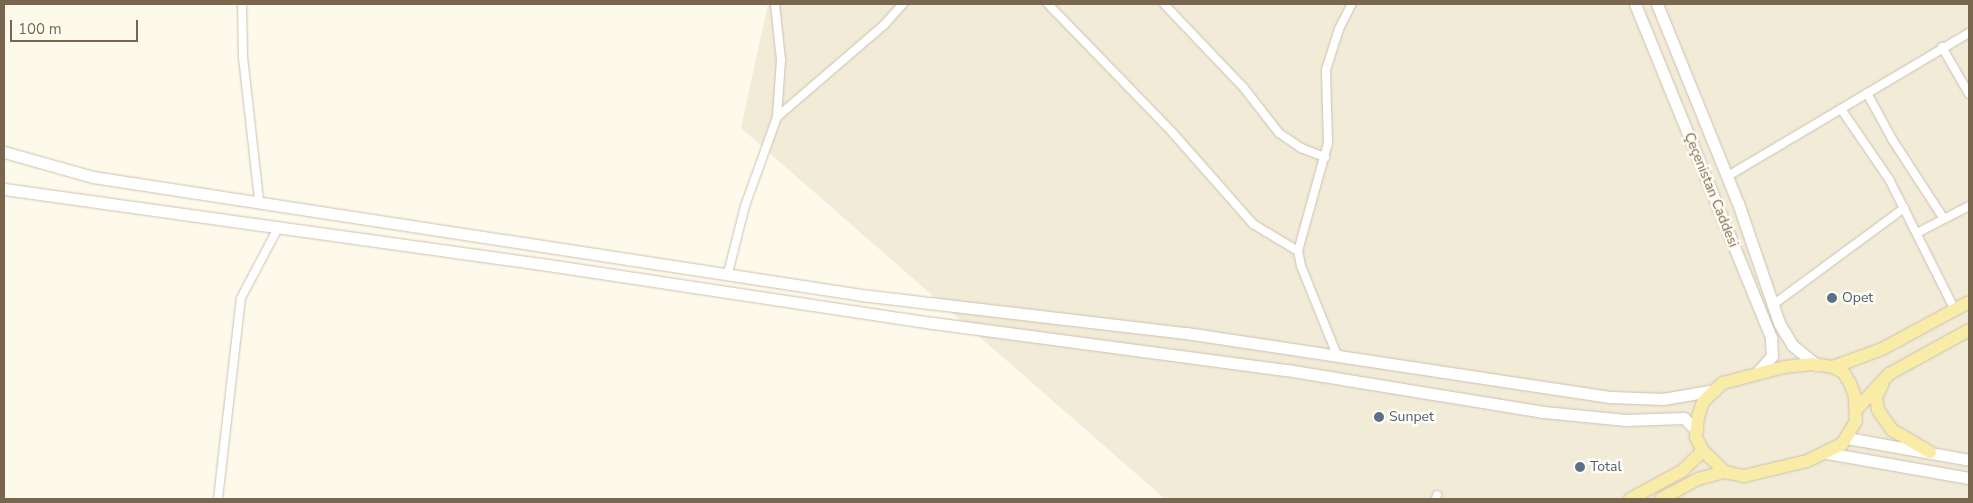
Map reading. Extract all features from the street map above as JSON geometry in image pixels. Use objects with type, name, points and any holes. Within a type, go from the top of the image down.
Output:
[{"type":"main road","name":"Çeçenistan Caddesi","points":[[1635,4],[1771,338],[1772,356],[1756,374]]},
{"type":"main road","name":"Çeçenistan Caddesi","points":[[1657,4],[1728,176],[1774,304],[1779,323],[1792,345],[1817,365]]},
{"type":"main road","points":[[4,152],[93,177],[259,200],[861,295],[1186,333],[1611,397],[1663,399],[1715,390]]},
{"type":"main road","points":[[4,188],[1287,370],[1544,412],[1626,420],[1684,418],[1697,431],[1703,451],[1725,472]]},
{"type":"main road","points":[[1833,367],[1882,349],[1969,302]]},
{"type":"main road","points":[[1856,410],[1889,374],[1969,330]]},
{"type":"main road","points":[[1661,499],[1698,479],[1725,472],[1744,476],[1827,453],[1847,438],[1856,421],[1856,410],[1850,383],[1843,372],[1833,367],[1817,365],[1784,367],[1724,383],[1703,402],[1697,431]]},
{"type":"main road","points":[[1889,374],[1876,397],[1878,410],[1892,430],[1930,452]]},
{"type":"main road","points":[[1847,438],[1969,460]]},
{"type":"main road","points":[[1630,499],[1682,471],[1703,451]]},
{"type":"main road","points":[[1827,453],[1969,478]]},
{"type":"street","points":[[242,4],[243,57],[259,200]]},
{"type":"street","points":[[728,273],[745,206],[777,117],[781,60],[774,4]]},
{"type":"street","points":[[777,117],[884,25],[903,4]]},
{"type":"street","points":[[1048,4],[1172,132],[1253,224],[1298,251]]},
{"type":"street","points":[[1164,4],[1244,88],[1279,133],[1301,148],[1325,157]]},
{"type":"street","points":[[1337,355],[1301,266],[1298,251],[1302,228],[1328,143],[1326,70],[1339,29],[1352,4]]},
{"type":"street","points":[[1728,176],[1942,47],[1969,33]]},
{"type":"street","points":[[1942,47],[1969,94]]},
{"type":"street","points":[[1867,93],[1892,139],[1944,220]]},
{"type":"street","points":[[1841,109],[1889,179],[1955,310]]},
{"type":"street","points":[[1917,233],[1969,206]]},
{"type":"street","points":[[1774,304],[1904,208]]},
{"type":"street","points":[[218,499],[241,298],[278,228]]},
{"type":"shaded area","points":[[768,4],[1969,4],[1969,499],[1165,499],[741,128]]},
{"type":"place","name":"Opet","points":[[1832,298]]},
{"type":"place","name":"Sunpet","points":[[1379,417]]},
{"type":"place","name":"Total","points":[[1580,467]]}]
